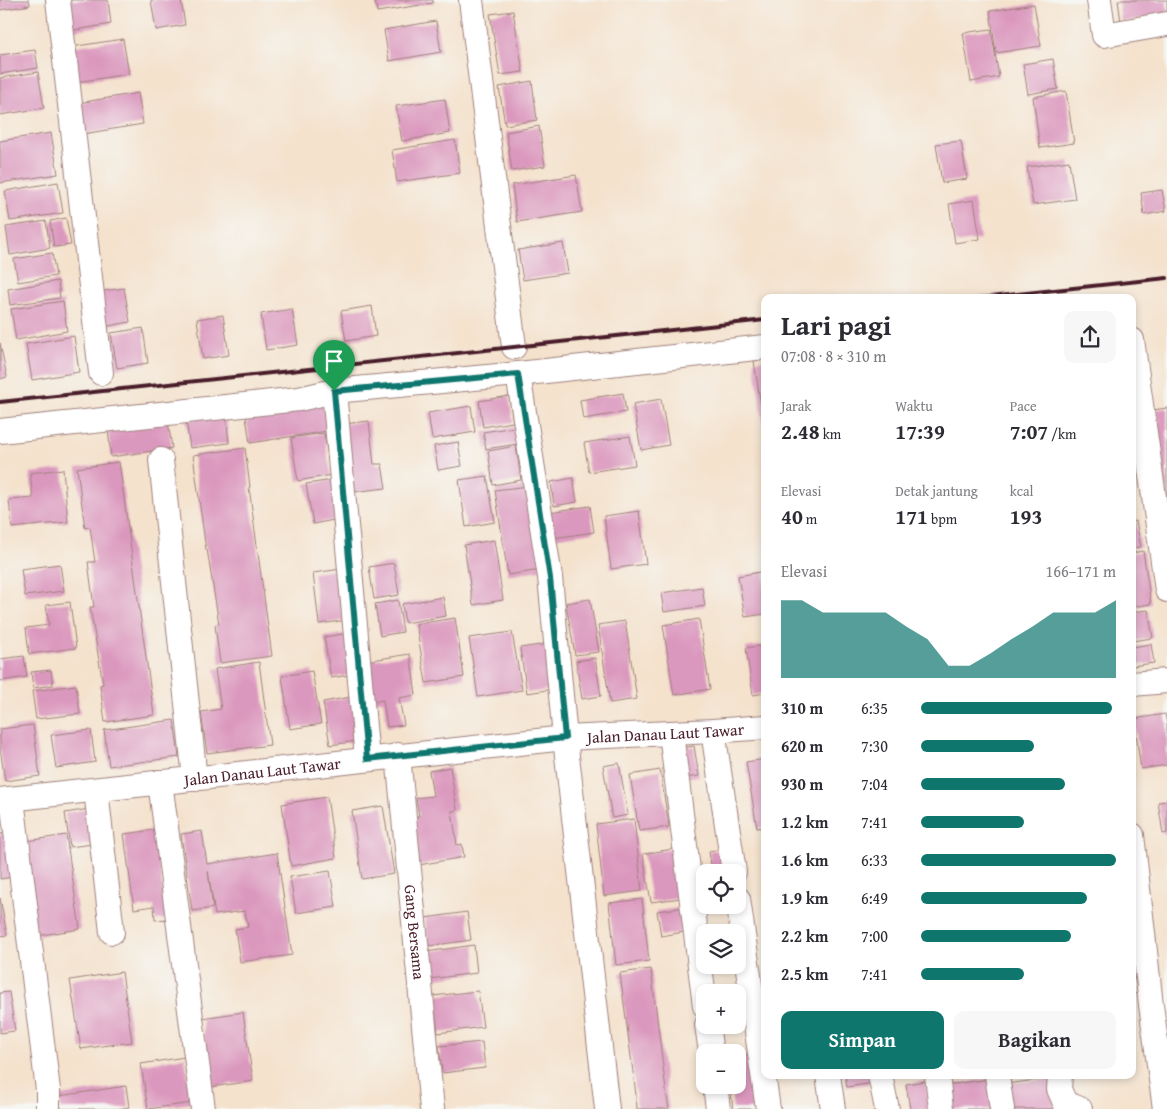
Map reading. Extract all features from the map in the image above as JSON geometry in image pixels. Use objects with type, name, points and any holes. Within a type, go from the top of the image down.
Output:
[{"type":"street","points":[[58,0],[101,372]]},
{"type":"street","points":[[471,0],[514,346]]},
{"type":"street","points":[[1099,0],[1104,35],[1167,24]]},
{"type":"street","points":[[0,431],[299,398],[334,391],[518,374],[761,347]]},
{"type":"street","points":[[1136,369],[1167,590]]},
{"type":"street","points":[[518,374],[550,578],[565,738],[608,1109]]},
{"type":"street","points":[[334,391],[367,759]]},
{"type":"street","points":[[161,460],[196,779]]},
{"type":"street","points":[[1136,684],[1167,681]]},
{"type":"street","name":"Jalan Danau Laut Tawar","points":[[6,799],[565,738],[761,727]]},
{"type":"street","points":[[713,731],[733,864]]},
{"type":"street","points":[[671,733],[702,984]]},
{"type":"street","name":"Gang Bersama","points":[[398,755],[432,1109]]},
{"type":"street","points":[[160,782],[203,1109]]},
{"type":"street","points":[[96,790],[112,932]]},
{"type":"street","points":[[6,799],[48,1090],[48,1109]]},
{"type":"street","points":[[1136,871],[1165,1109]]},
{"type":"street","points":[[740,914],[761,1060]]},
{"type":"street","points":[[764,1079],[768,1109]]},
{"type":"street","points":[[829,1079],[833,1109]]},
{"type":"street","points":[[881,1079],[888,1109]]},
{"type":"street","points":[[937,1079],[941,1109]]},
{"type":"street","points":[[998,1079],[1002,1109]]},
{"type":"street","points":[[1060,1079],[1059,1089],[1065,1103],[1080,1109]]},
{"type":"street","points":[[716,1094],[718,1109]]},
{"type":"building","points":[[0,0],[29,0],[30,5],[0,10]]},
{"type":"building","points":[[64,0],[108,0],[111,24],[69,31]]},
{"type":"building","points":[[151,0],[181,0],[185,25],[156,30]]},
{"type":"building","points":[[375,0],[433,0],[433,3],[377,12]]},
{"type":"building","points":[[1118,0],[1167,0],[1167,15],[1121,22]]},
{"type":"building","points":[[1034,4],[1041,46],[996,53],[990,11]]},
{"type":"building","points":[[513,11],[523,72],[500,75],[490,14]]},
{"type":"building","points":[[436,21],[441,52],[389,61],[384,30]]},
{"type":"building","points":[[991,29],[999,77],[971,82],[963,33]]},
{"type":"building","points":[[123,39],[129,74],[70,83],[64,48]]},
{"type":"building","points":[[35,50],[38,68],[0,74],[0,55]]},
{"type":"building","points":[[1053,59],[1058,89],[1028,94],[1023,64]]},
{"type":"building","points":[[38,72],[44,108],[0,115],[0,78]]},
{"type":"building","points":[[532,81],[537,120],[505,125],[499,87]]},
{"type":"building","points":[[1066,91],[1074,143],[1040,148],[1033,97]]},
{"type":"building","points":[[138,93],[143,124],[83,134],[78,103]]},
{"type":"building","points":[[445,99],[450,133],[402,141],[396,106]]},
{"type":"building","points":[[539,126],[545,166],[512,171],[506,132]]},
{"type":"building","points":[[51,133],[58,174],[0,183],[0,141]]},
{"type":"building","points":[[455,140],[460,173],[397,182],[392,150]]},
{"type":"building","points":[[961,141],[967,179],[942,183],[936,144]]},
{"type":"building","points":[[1069,161],[1075,199],[1033,205],[1027,167]]},
{"type":"building","points":[[576,175],[582,212],[517,222],[512,185]]},
{"type":"building","points":[[58,182],[63,213],[10,221],[5,191]]},
{"type":"building","points":[[1162,190],[1166,211],[1144,215],[1141,193]]},
{"type":"building","points":[[974,200],[980,239],[955,243],[949,204]]},
{"type":"building","points":[[66,218],[71,245],[54,247],[50,221]]},
{"type":"building","points":[[46,221],[50,248],[10,255],[6,227]]},
{"type":"building","points":[[563,243],[568,273],[523,280],[518,250]]},
{"type":"building","points":[[52,253],[56,276],[18,282],[14,259]]},
{"type":"building","points":[[58,281],[60,298],[10,305],[8,289]]},
{"type":"building","points":[[124,288],[130,322],[103,327],[97,292]]},
{"type":"building","points":[[63,301],[67,331],[16,340],[11,309]]},
{"type":"building","points":[[372,306],[376,336],[346,341],[341,311]]},
{"type":"building","points":[[292,309],[298,345],[266,350],[261,314]]},
{"type":"building","points":[[223,315],[229,355],[203,359],[197,319]]},
{"type":"building","points":[[143,328],[148,363],[117,368],[111,333]]},
{"type":"building","points":[[74,336],[79,372],[32,380],[26,344]]},
{"type":"building","points":[[0,343],[7,377],[0,379]]},
{"type":"building","points":[[761,360],[761,406],[754,361]]},
{"type":"building","points":[[623,393],[626,412],[583,419],[580,400]]},
{"type":"building","points":[[509,396],[513,422],[483,427],[479,401]]},
{"type":"building","points":[[661,399],[669,445],[641,450],[633,404]]},
{"type":"building","points":[[323,404],[327,431],[250,443],[246,417]]},
{"type":"building","points":[[471,406],[475,432],[432,439],[428,413]]},
{"type":"building","points":[[1167,408],[1167,504],[1166,504],[1153,410]]},
{"type":"building","points":[[226,414],[229,443],[190,448],[186,420]]},
{"type":"building","points":[[168,421],[172,448],[111,457],[108,429]]},
{"type":"building","points":[[369,421],[374,464],[382,464],[386,488],[352,492],[344,424]]},
{"type":"building","points":[[515,427],[517,444],[486,449],[483,432]]},
{"type":"building","points":[[324,433],[331,475],[298,481],[291,438]]},
{"type":"building","points":[[630,436],[635,465],[589,472],[584,443]]},
{"type":"building","points":[[458,442],[462,466],[438,470],[434,446]]},
{"type":"building","points":[[516,446],[521,480],[493,485],[488,451]]},
{"type":"building","points":[[245,448],[272,656],[220,663],[215,625],[219,624],[206,550],[193,455]]},
{"type":"building","points":[[119,462],[154,715],[105,722],[100,685],[103,684],[90,607],[94,607],[88,562],[95,562],[90,527],[85,528],[77,468]]},
{"type":"building","points":[[63,469],[68,522],[12,528],[9,500],[33,498],[30,473]]},
{"type":"building","points":[[487,476],[495,522],[466,527],[459,480]]},
{"type":"building","points":[[573,478],[577,502],[554,506],[551,482]]},
{"type":"building","points":[[333,480],[339,519],[313,524],[306,484]]},
{"type":"building","points":[[529,486],[541,570],[508,575],[495,490]]},
{"type":"building","points":[[590,506],[594,532],[553,538],[549,512]]},
{"type":"building","points":[[639,511],[646,564],[611,569],[604,516]]},
{"type":"building","points":[[1136,521],[1141,547],[1136,548]]},
{"type":"building","points":[[494,540],[503,600],[473,605],[464,545]]},
{"type":"building","points":[[1143,551],[1151,604],[1136,606],[1136,552]]},
{"type":"building","points":[[394,563],[399,595],[374,599],[369,567]]},
{"type":"building","points":[[60,564],[64,591],[25,596],[21,569]]},
{"type":"building","points":[[342,569],[348,620],[319,624],[313,573]]},
{"type":"building","points":[[761,572],[761,615],[745,617],[738,576]]},
{"type":"building","points":[[702,587],[705,606],[664,612],[661,593]]},
{"type":"building","points":[[443,597],[446,616],[405,623],[402,604]]},
{"type":"building","points":[[590,599],[599,652],[575,655],[566,603]]},
{"type":"building","points":[[398,600],[403,632],[380,636],[375,604]]},
{"type":"building","points":[[70,602],[76,648],[29,654],[26,628],[49,625],[46,605]]},
{"type":"building","points":[[1148,610],[1153,638],[1136,640],[1136,612]]},
{"type":"building","points":[[455,618],[464,677],[426,683],[416,624]]},
{"type":"building","points":[[699,619],[710,689],[674,695],[663,625]]},
{"type":"building","points":[[625,621],[637,699],[610,703],[598,625]]},
{"type":"building","points":[[512,632],[522,690],[478,697],[469,638]]},
{"type":"building","points":[[349,633],[355,674],[331,678],[324,637]]},
{"type":"building","points":[[547,644],[554,689],[527,693],[520,648]]},
{"type":"building","points":[[1151,644],[1154,663],[1136,665],[1136,646]]},
{"type":"building","points":[[761,646],[761,694],[753,695],[746,648]]},
{"type":"building","points":[[410,654],[416,695],[399,698],[404,725],[387,727],[383,700],[373,702],[366,661]]},
{"type":"building","points":[[24,656],[27,677],[0,681],[0,659]]},
{"type":"building","points":[[595,658],[601,696],[582,699],[576,661]]},
{"type":"building","points":[[259,662],[270,745],[207,753],[201,712],[221,709],[215,669]]},
{"type":"building","points":[[51,670],[53,685],[33,688],[31,672]]},
{"type":"building","points":[[312,671],[321,724],[290,729],[282,676]]},
{"type":"building","points":[[76,685],[80,714],[36,719],[32,691]]},
{"type":"building","points":[[351,697],[358,741],[330,745],[323,702]]},
{"type":"building","points":[[1165,714],[1167,724],[1167,765],[1141,769],[1136,719]]},
{"type":"building","points":[[174,720],[179,757],[109,766],[104,730]]},
{"type":"building","points":[[33,725],[40,776],[5,781],[0,748],[0,729]]},
{"type":"building","points":[[91,730],[95,762],[56,768],[51,735]]},
{"type":"building","points":[[694,746],[699,776],[684,778],[679,748]]},
{"type":"building","points":[[761,760],[761,828],[757,828],[746,762]]},
{"type":"building","points":[[619,763],[628,815],[612,818],[603,766]]},
{"type":"building","points":[[450,767],[457,810],[452,811],[457,845],[462,844],[464,857],[413,866],[405,819],[419,816],[416,798],[433,796],[429,771]]},
{"type":"building","points":[[660,770],[669,827],[639,831],[630,775]]},
{"type":"building","points":[[327,797],[336,858],[291,866],[282,804]]},
{"type":"building","points":[[1167,801],[1167,833],[1163,834],[1158,802]]},
{"type":"building","points":[[383,806],[394,874],[362,879],[352,811]]},
{"type":"building","points":[[95,808],[100,843],[70,847],[65,813]]},
{"type":"building","points":[[634,819],[642,891],[604,896],[596,824]]},
{"type":"building","points":[[154,830],[167,919],[155,920],[154,906],[134,909],[124,834]]},
{"type":"building","points":[[202,831],[207,864],[277,853],[292,955],[240,962],[235,929],[248,927],[245,911],[215,915],[208,871],[213,908],[192,911],[181,834]]},
{"type":"building","points":[[6,833],[13,877],[0,879],[0,834]]},
{"type":"building","points":[[66,835],[80,929],[36,936],[21,842]]},
{"type":"building","points":[[729,848],[732,864],[711,864],[709,851]]},
{"type":"building","points":[[673,849],[681,898],[651,902],[643,854]]},
{"type":"building","points":[[330,871],[336,907],[296,913],[290,877]]},
{"type":"building","points":[[0,898],[7,935],[0,936]]},
{"type":"building","points":[[642,899],[649,961],[616,965],[609,903]]},
{"type":"building","points":[[686,907],[690,931],[661,936],[657,911]]},
{"type":"building","points":[[467,912],[471,940],[429,946],[425,918]]},
{"type":"building","points":[[474,945],[477,973],[429,979],[426,952]]},
{"type":"building","points":[[651,969],[669,1109],[637,1109],[620,973]]},
{"type":"building","points":[[122,972],[132,1042],[81,1049],[70,980]]},
{"type":"building","points":[[478,991],[483,1027],[438,1033],[433,996]]},
{"type":"building","points":[[9,992],[15,1031],[0,1033],[0,993]]},
{"type":"building","points":[[243,1012],[253,1081],[211,1087],[202,1018]]},
{"type":"building","points":[[482,1042],[485,1068],[442,1073],[439,1046]]},
{"type":"building","points":[[751,1054],[759,1109],[733,1109],[731,1094],[746,1094],[746,1055]]},
{"type":"building","points":[[185,1057],[192,1103],[148,1109],[141,1064]]},
{"type":"building","points":[[846,1079],[873,1079],[874,1083],[847,1087]]},
{"type":"building","points":[[989,1079],[993,1109],[951,1109],[947,1085]]},
{"type":"building","points":[[1052,1079],[1056,1109],[1010,1109],[1006,1084]]},
{"type":"building","points":[[925,1081],[930,1109],[910,1109],[906,1084]]},
{"type":"building","points":[[126,1086],[129,1107],[117,1109],[61,1109],[59,1096]]},
{"type":"railway","points":[[1017,294],[1167,278]]},
{"type":"railway","points":[[0,402],[761,320]]},
{"type":"route","points":[[518,374],[550,578],[565,738],[367,759],[334,391],[518,374]]}]
